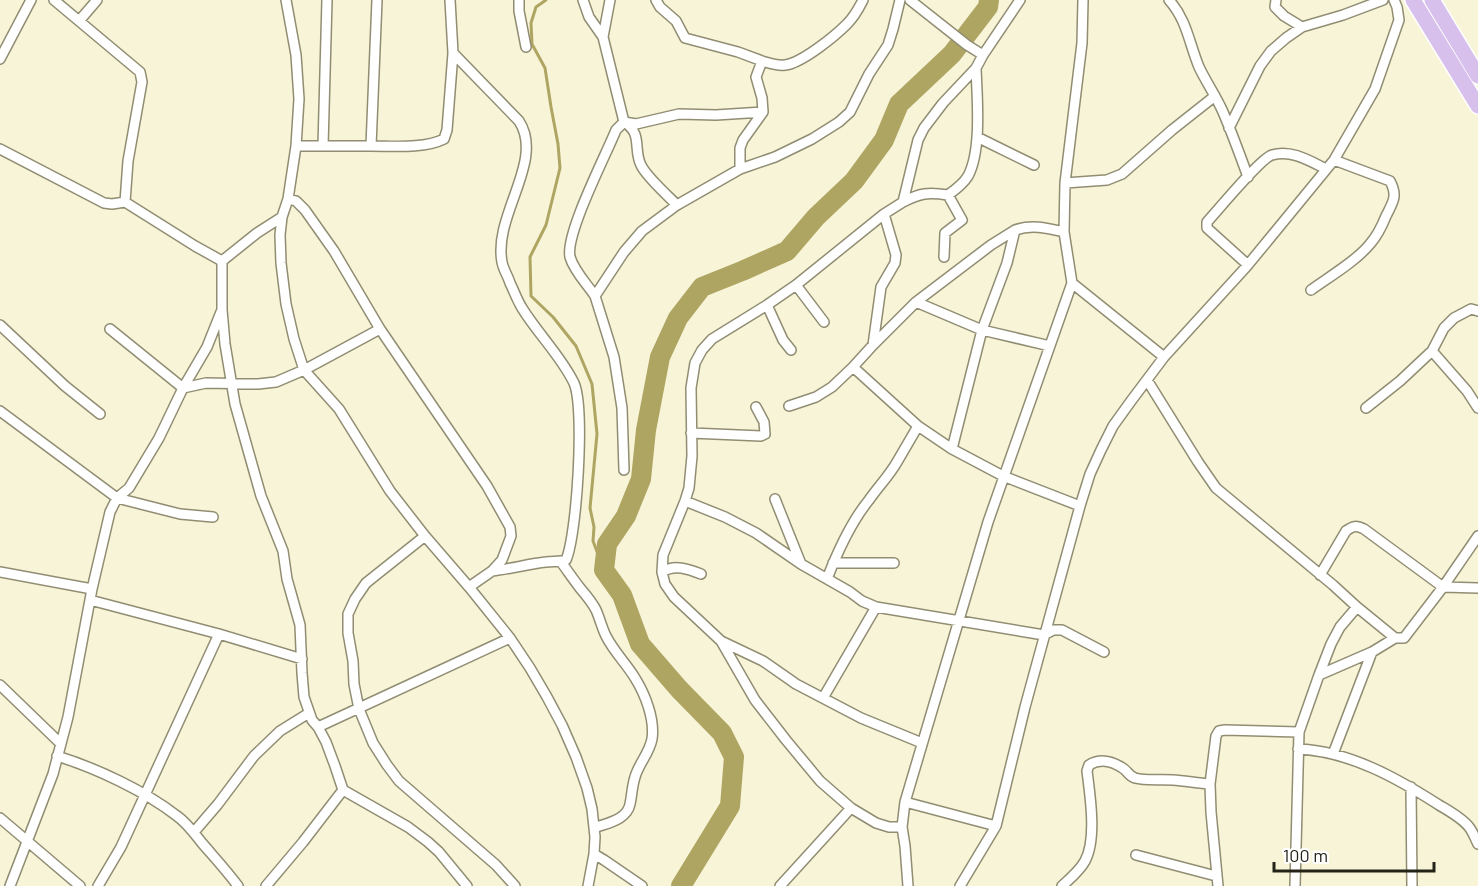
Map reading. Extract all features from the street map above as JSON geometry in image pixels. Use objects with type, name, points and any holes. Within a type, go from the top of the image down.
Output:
[{"type":"main road","points":[[1413,0],[1478,106]]},
{"type":"main road","points":[[1432,0],[1478,76]]},
{"type":"street","points":[[0,59],[31,0]]},
{"type":"street","points":[[54,0],[140,72],[142,82],[128,161],[125,202]]},
{"type":"street","points":[[79,21],[97,0]]},
{"type":"street","points":[[286,0],[296,55],[299,99],[296,146],[280,235],[281,263],[286,304],[304,370],[339,409],[390,491],[510,638],[562,725],[587,788],[592,809],[595,837],[588,886]]},
{"type":"street","points":[[323,146],[327,0]]},
{"type":"street","points":[[371,146],[377,0]]},
{"type":"street","points":[[296,146],[403,146],[437,143],[444,139],[447,130],[453,53],[450,0]]},
{"type":"street","points":[[519,0],[526,47]]},
{"type":"street","points":[[583,0],[589,17],[603,37],[624,122],[633,128],[638,141],[637,158],[643,169],[678,205]]},
{"type":"street","points":[[603,37],[610,0]]},
{"type":"street","points":[[656,0],[660,7],[676,21],[685,38],[781,65],[810,53],[830,39],[848,24],[863,0]]},
{"type":"street","points":[[596,296],[624,252],[642,231],[678,205],[740,169],[775,157],[812,139],[850,112],[869,74],[888,45],[900,0]]},
{"type":"street","points":[[910,0],[983,55]]},
{"type":"street","points":[[903,202],[918,140],[924,128],[943,103],[976,68],[1020,0]]},
{"type":"street","points":[[908,886],[902,827],[905,802],[988,522],[1072,283],[1064,232],[1065,183],[1082,43],[1083,0]]},
{"type":"street","points":[[1169,0],[1185,25],[1200,68],[1222,111],[1248,177]]},
{"type":"street","points":[[1276,0],[1275,7],[1284,16],[1302,27]]},
{"type":"street","points":[[1229,128],[1260,66],[1271,51],[1286,38],[1302,27],[1383,0]]},
{"type":"street","points":[[960,886],[996,826],[1025,706],[1080,506],[1090,474],[1113,426],[1164,357],[1248,265],[1334,160],[1375,89],[1399,20],[1394,0]]},
{"type":"street","points":[[453,53],[524,128],[527,141],[525,160],[505,223],[501,244],[502,263],[521,307],[553,350],[574,384],[578,399],[576,500],[566,560],[492,571]]},
{"type":"street","points":[[740,169],[740,148],[743,140],[763,112],[756,77],[762,61]]},
{"type":"street","points":[[948,195],[967,178],[973,165],[977,137],[976,68]]},
{"type":"street","points":[[1065,183],[1107,180],[1122,174],[1215,96]]},
{"type":"street","points":[[624,122],[636,124],[679,114],[716,115],[763,112]]},
{"type":"street","points":[[624,122],[616,130],[590,189],[576,225],[570,255],[574,266],[596,296],[614,357],[622,408],[624,470]]},
{"type":"street","points":[[977,137],[1034,165]]},
{"type":"street","points":[[0,149],[104,203],[125,202],[222,261]]},
{"type":"street","points":[[1248,265],[1207,228],[1207,222],[1271,155],[1287,154],[1301,157],[1326,169]]},
{"type":"street","points":[[1311,290],[1370,245],[1394,201],[1394,189],[1390,181],[1334,160]]},
{"type":"street","points":[[902,827],[889,827],[876,823],[850,808],[820,782],[755,700],[721,641],[674,597],[665,584],[662,572],[663,555],[685,501],[691,472],[690,388],[695,363],[702,350],[712,339],[796,285],[884,214],[903,202],[919,194],[932,192],[948,195]]},
{"type":"street","points":[[944,257],[945,233],[962,220],[948,195]]},
{"type":"street","points":[[288,199],[296,201],[305,210],[334,251],[380,329],[487,486],[510,527],[511,536],[502,560],[492,571],[469,587]]},
{"type":"street","points":[[873,345],[881,287],[895,263],[896,255],[884,214]]},
{"type":"street","points":[[222,261],[257,233],[282,217]]},
{"type":"street","points":[[789,406],[816,397],[832,387],[916,302],[991,245],[1025,226],[1064,232]]},
{"type":"street","points":[[952,449],[982,330],[1007,262],[1015,230]]},
{"type":"street","points":[[222,261],[222,310],[231,384],[258,487],[283,551],[287,579],[300,625],[304,697],[309,713],[326,742],[343,790],[408,827],[428,842],[466,886]]},
{"type":"street","points":[[1072,283],[1164,357]]},
{"type":"street","points":[[796,285],[824,322]]},
{"type":"street","points":[[916,302],[982,330],[1050,346]]},
{"type":"street","points":[[767,305],[783,340],[791,350]]},
{"type":"street","points":[[1366,408],[1432,351],[1444,328],[1454,318],[1471,309],[1478,311]]},
{"type":"street","points":[[10,886],[44,798],[68,717],[92,589],[110,512],[117,498],[129,488],[159,438],[183,388],[207,347],[222,310]]},
{"type":"street","points":[[0,325],[65,386],[100,414]]},
{"type":"street","points":[[110,329],[183,388]]},
{"type":"street","points":[[183,388],[206,383],[276,382],[304,370],[380,329]]},
{"type":"street","points":[[1432,351],[1478,408]]},
{"type":"street","points":[[853,367],[918,426],[952,449],[1004,476],[1080,506]]},
{"type":"street","points":[[1147,380],[1180,435],[1216,488],[1395,638]]},
{"type":"street","points":[[692,433],[761,436],[765,434],[765,422],[756,407]]},
{"type":"street","points":[[2,414],[117,498],[180,514],[213,517]]},
{"type":"street","points":[[827,579],[856,519],[897,464],[918,426]]},
{"type":"street","points":[[774,499],[801,564]]},
{"type":"street","points":[[685,501],[756,532],[801,564],[876,607],[1044,635],[1053,630],[1062,630],[1104,652]]},
{"type":"street","points":[[1320,574],[1346,531],[1358,526],[1443,587],[1478,588]]},
{"type":"street","points":[[425,536],[366,582],[348,614],[348,633],[359,709],[373,743],[399,781],[487,858],[514,886]]},
{"type":"street","points":[[1319,675],[1372,652],[1395,638],[1404,638],[1478,536]]},
{"type":"street","points":[[561,562],[590,600],[617,655],[635,676],[645,697],[652,729],[648,754],[637,771],[627,812],[623,817],[594,828]]},
{"type":"street","points":[[833,563],[894,563]]},
{"type":"street","points":[[662,572],[669,568],[686,568],[701,574]]},
{"type":"street","points":[[0,572],[92,589]]},
{"type":"street","points":[[90,600],[302,658]]},
{"type":"street","points":[[823,698],[876,607]]},
{"type":"street","points":[[1295,886],[1299,732],[1331,644],[1340,627],[1357,607]]},
{"type":"street","points":[[98,886],[121,847],[219,634]]},
{"type":"street","points":[[318,727],[510,638]]},
{"type":"street","points":[[721,641],[763,661],[796,684],[861,718],[922,743]]},
{"type":"street","points":[[1334,754],[1372,652]]},
{"type":"street","points":[[0,685],[60,743]]},
{"type":"street","points":[[194,832],[254,756],[280,731],[309,713]]},
{"type":"street","points":[[1136,855],[1217,881],[1210,784],[1216,736],[1219,731],[1225,729],[1299,732]]},
{"type":"street","points":[[1298,749],[1334,754],[1365,765],[1411,787],[1452,813],[1469,827],[1478,843]]},
{"type":"street","points":[[57,756],[102,773],[145,795],[178,816],[194,832],[237,886]]},
{"type":"street","points":[[1062,886],[1085,862],[1090,846],[1092,820],[1087,771],[1089,765],[1098,760],[1119,766],[1137,778],[1210,784]]},
{"type":"street","points":[[1411,787],[1412,886]]},
{"type":"street","points":[[266,886],[343,790]]},
{"type":"street","points":[[905,802],[996,826]]},
{"type":"street","points":[[780,886],[850,808]]},
{"type":"street","points":[[0,818],[80,886]]},
{"type":"street","points":[[594,854],[642,886]]},
{"type":"waterway","points":[[546,0],[536,7],[531,23],[532,44],[545,68],[560,168],[546,225],[530,257],[531,296],[553,317],[576,346],[592,384],[597,434],[590,508],[594,527],[593,541],[604,570]]},
{"type":"waterway","points":[[681,886],[730,806],[734,757],[722,733],[679,689],[640,644],[622,595],[604,570],[607,544],[626,516],[641,479],[646,430],[660,357],[678,318],[702,287],[787,251],[816,217],[854,181],[884,140],[899,104],[952,54],[988,7],[989,0]]}]
